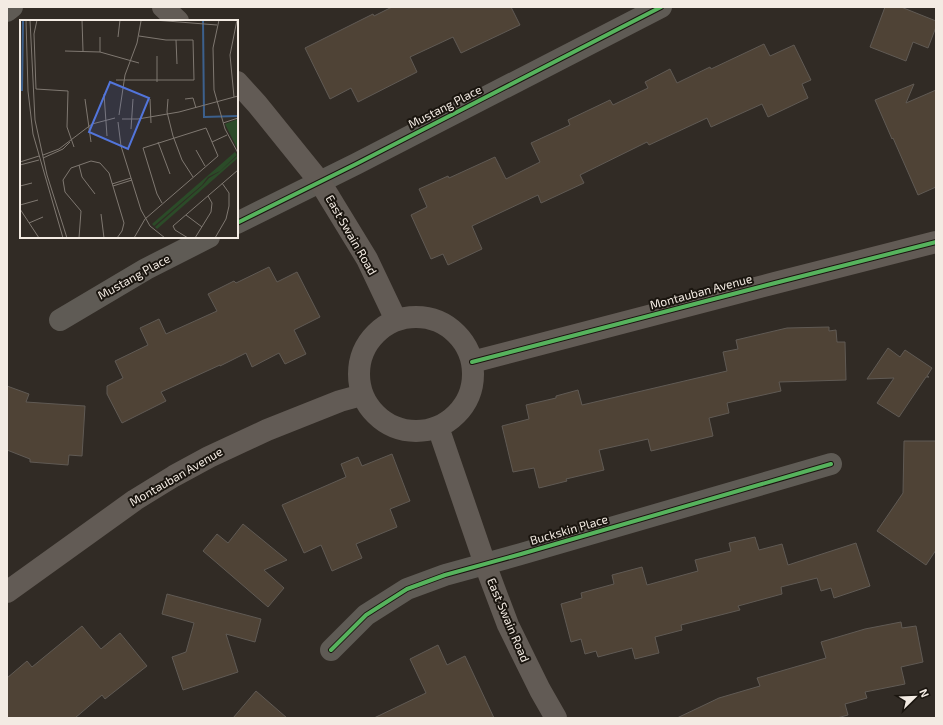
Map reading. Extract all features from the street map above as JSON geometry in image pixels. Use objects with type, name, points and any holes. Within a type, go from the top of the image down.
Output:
[{"type":"street","points":[[7,11],[12,7]]},
{"type":"street","points":[[163,7],[177,20]]},
{"type":"street","name":"Mustang Place","points":[[238,222],[661,7]]},
{"type":"street","name":"East Swain Road","points":[[238,83],[257,104],[320,182],[367,259],[396,320]]},
{"type":"street","name":"Mustang Place","points":[[60,320],[146,269],[207,238]]},
{"type":"street","name":"Montauban Avenue","points":[[472,362],[936,242]]},
{"type":"street","points":[[415,316],[434,319],[452,329],[465,344],[472,362],[473,382],[467,401],[455,417],[438,427],[420,432],[402,430],[386,423],[372,411],[362,395],[358,378],[360,359],[368,343],[380,329],[396,320],[415,316]]},
{"type":"street","name":"Montauban Avenue","points":[[7,592],[135,500],[181,472],[267,430],[340,401],[362,395]]},
{"type":"street","name":"East Swain Road","points":[[438,427],[485,564],[508,625],[540,690],[556,718]]},
{"type":"street","name":"Buckskin Place","points":[[331,650],[366,615],[407,589],[445,575],[831,464]]},
{"type":"building","points":[[392,7],[511,7],[520,25],[461,53],[453,37],[410,57],[417,72],[358,102],[351,88],[330,99],[305,48],[373,14],[374,16]]},
{"type":"building","points":[[885,7],[901,7],[936,21],[936,27],[928,48],[913,42],[906,61],[870,47]]},
{"type":"building","points":[[764,44],[770,56],[794,45],[811,80],[802,84],[808,98],[768,117],[762,104],[711,127],[707,118],[649,145],[647,142],[580,175],[584,183],[541,203],[538,195],[472,226],[482,249],[448,265],[443,254],[431,259],[411,215],[427,207],[419,189],[448,176],[449,178],[495,157],[506,179],[540,162],[531,143],[570,125],[568,120],[610,100],[613,105],[648,88],[645,82],[670,69],[677,83]]},
{"type":"building","points":[[914,84],[906,103],[936,90],[936,187],[918,195],[875,100]]},
{"type":"building","points":[[269,267],[277,282],[297,272],[320,317],[294,330],[306,354],[285,364],[279,353],[252,367],[246,353],[161,392],[166,401],[122,423],[107,394],[107,386],[123,378],[115,361],[148,345],[140,328],[159,319],[166,334],[217,311],[208,294],[234,281],[236,283]]},
{"type":"building","points":[[829,327],[829,331],[836,330],[837,342],[845,342],[846,380],[779,382],[781,391],[727,403],[729,413],[709,418],[713,436],[651,451],[648,439],[599,450],[604,470],[566,479],[567,481],[539,488],[534,468],[513,472],[502,426],[529,419],[526,405],[556,398],[556,396],[578,390],[582,405],[727,371],[723,352],[738,349],[736,340],[787,328]]},
{"type":"building","points":[[888,348],[900,357],[905,350],[932,368],[927,376],[929,377],[926,377],[899,417],[877,403],[894,378],[867,379]]},
{"type":"building","points":[[7,386],[29,394],[26,402],[85,406],[82,456],[69,455],[68,465],[30,462],[30,459],[7,450]]},
{"type":"building","points":[[904,441],[936,441],[936,550],[926,565],[877,531],[903,493]]},
{"type":"building","points":[[392,454],[410,501],[390,509],[397,527],[356,544],[362,558],[332,571],[321,545],[304,553],[282,505],[346,477],[341,464],[358,457],[362,466]]},
{"type":"building","points":[[243,524],[287,560],[264,570],[284,588],[268,607],[203,551],[217,534],[228,543]]},
{"type":"building","points":[[755,537],[759,550],[782,544],[788,565],[856,543],[870,586],[834,598],[831,588],[821,591],[817,578],[781,587],[782,594],[738,606],[740,610],[681,625],[682,630],[655,637],[659,653],[635,659],[632,648],[598,657],[596,651],[585,654],[581,639],[571,642],[561,604],[582,598],[581,593],[614,584],[612,575],[642,567],[647,585],[698,571],[695,560],[731,551],[729,543]]},
{"type":"building","points":[[167,594],[261,619],[255,642],[226,634],[238,672],[183,690],[172,657],[186,652],[194,623],[162,614]]},
{"type":"building","points":[[901,622],[902,628],[916,626],[923,662],[901,667],[905,684],[865,692],[867,698],[845,704],[848,715],[837,718],[677,718],[719,698],[760,686],[757,678],[826,658],[821,642],[865,629]]},
{"type":"building","points":[[82,626],[101,649],[120,633],[147,666],[105,699],[102,695],[75,718],[7,718],[7,678],[27,661],[32,667]]},
{"type":"building","points":[[438,645],[447,665],[465,656],[494,718],[374,718],[426,693],[410,659]]},
{"type":"building","points":[[256,691],[287,718],[233,718]]},
{"type":"cycle path","points":[[238,223],[356,164],[661,7]]},
{"type":"cycle path","points":[[472,362],[936,242]]},
{"type":"cycle path","points":[[331,650],[366,615],[407,589],[445,575],[831,464]]}]
